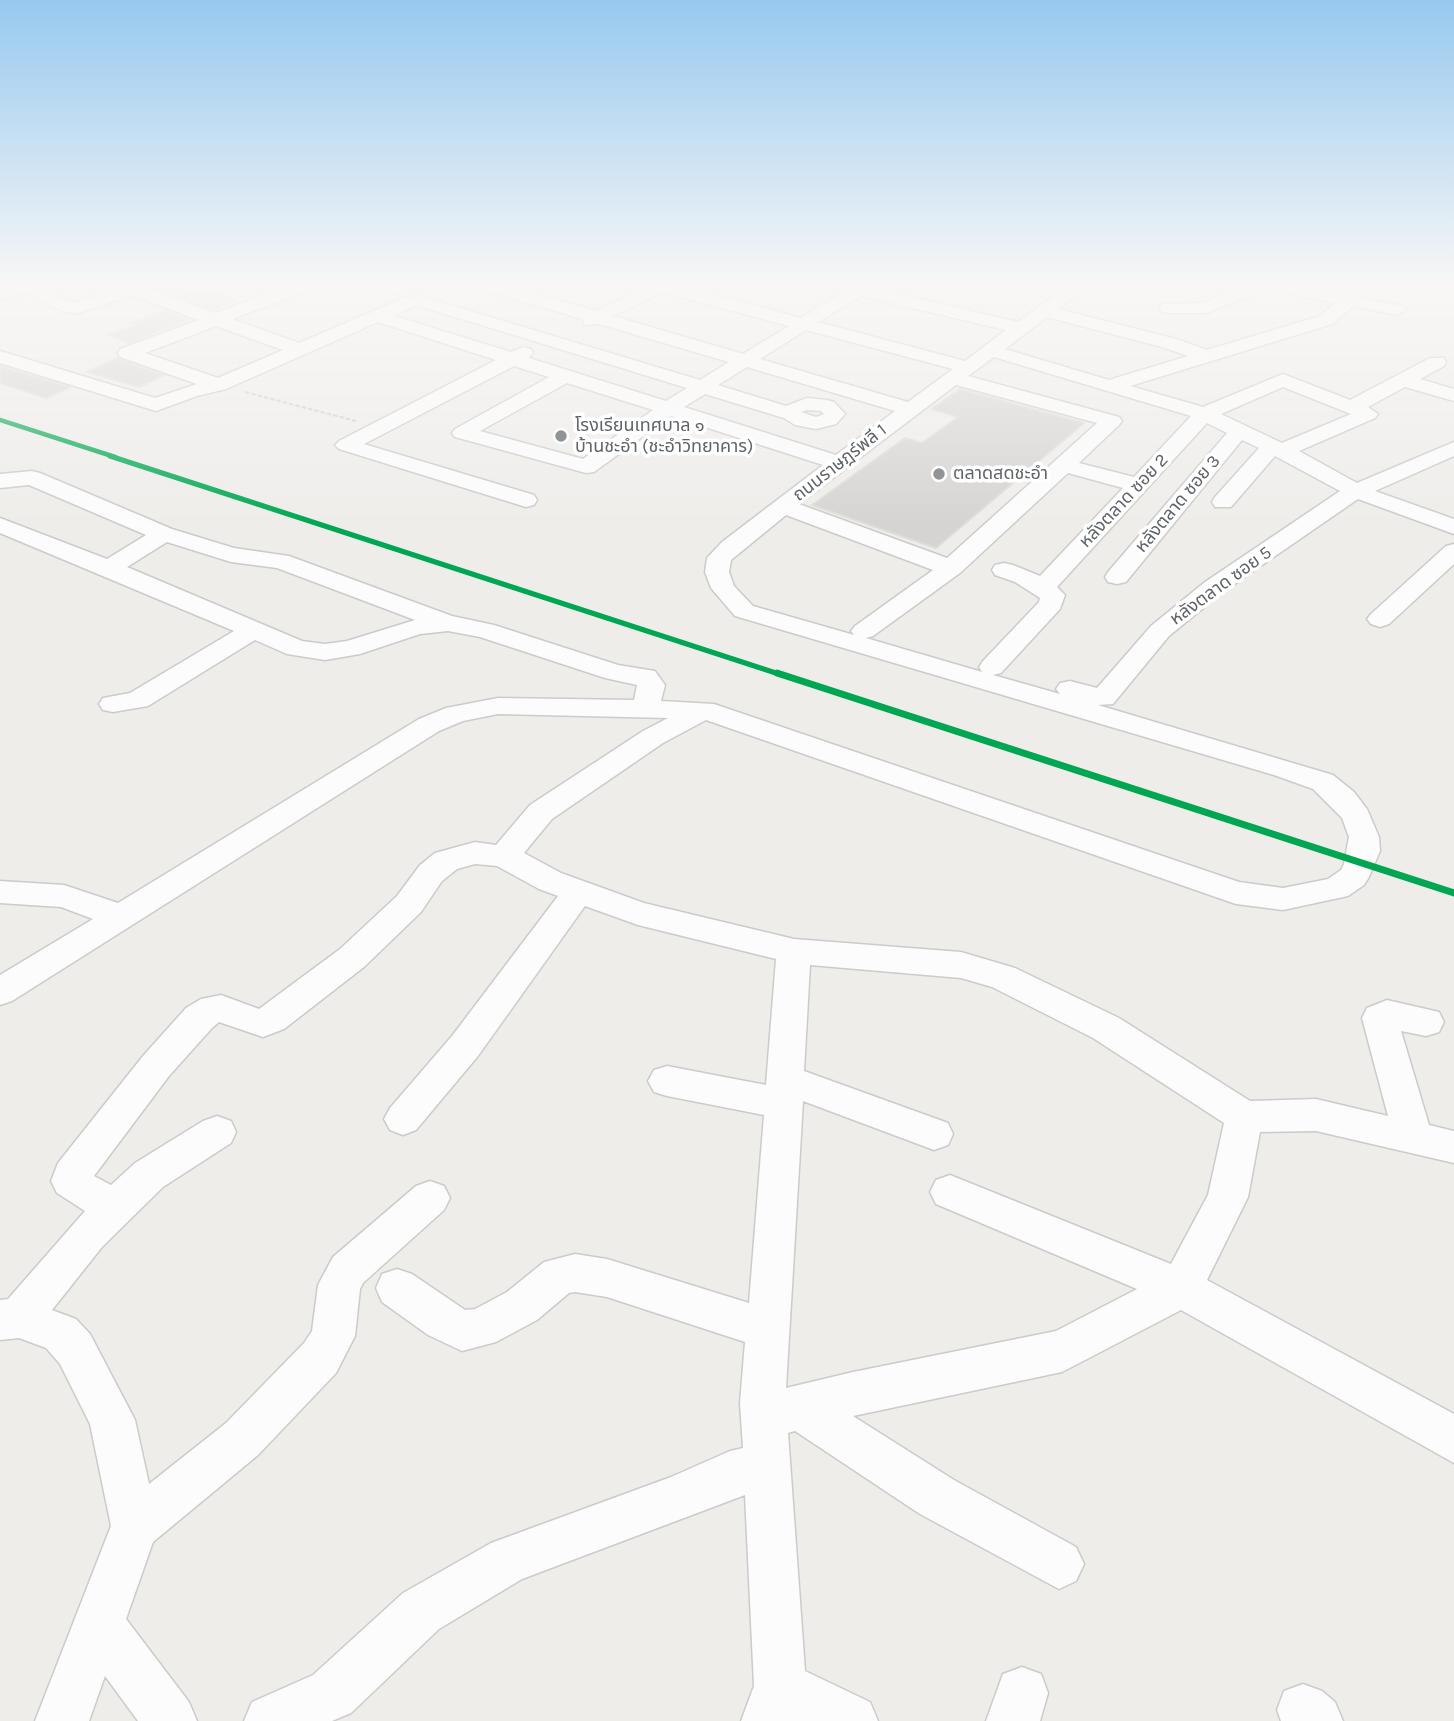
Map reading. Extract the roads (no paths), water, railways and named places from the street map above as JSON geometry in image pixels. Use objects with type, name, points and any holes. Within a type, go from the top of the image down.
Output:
[{"type":"street","points":[[24,364],[156,405],[253,364]]},
{"type":"street","points":[[155,364],[205,385]]},
{"type":"street","points":[[502,364],[346,445],[526,500]]},
{"type":"street","points":[[533,364],[839,463]]},
{"type":"street","points":[[646,364],[805,414],[878,433]]},
{"type":"street","points":[[566,375],[462,433],[586,467],[667,409],[738,364]]},
{"type":"street","points":[[760,364],[911,409]]},
{"type":"street","points":[[935,364],[1112,421]]},
{"type":"street","name":"ถนนราษฎร์พลี 1","points":[[873,640],[737,605],[717,572],[719,558],[783,506],[970,364]]},
{"type":"street","points":[[1040,364],[1204,414],[1356,491],[1450,523]]},
{"type":"street","points":[[1112,385],[1178,364]]},
{"type":"street","points":[[1352,407],[1433,364]]},
{"type":"street","points":[[1204,414],[1283,380],[1368,414],[1277,449],[1223,502]]},
{"type":"street","points":[[1404,380],[1454,395]]},
{"type":"street","points":[[873,640],[1112,421],[1147,410],[1163,401]]},
{"type":"street","points":[[805,414],[829,420],[834,411],[878,433]]},
{"type":"street","name":"หลังตลาด ซอย 2","points":[[1043,588],[1204,414]]},
{"type":"street","name":"หลังตลาด ซอย 3","points":[[1117,577],[1240,431]]},
{"type":"street","name":"หลังตลาด ซอย 5","points":[[992,667],[1102,698],[1160,631],[1214,587],[1356,491],[1454,448]]},
{"type":"street","points":[[1063,465],[1138,485]]},
{"type":"street","points":[[0,481],[21,478],[36,480],[164,534],[231,555],[281,562],[448,623],[485,630],[614,672],[646,677],[651,685],[645,710]]},
{"type":"street","points":[[783,506],[951,568]]},
{"type":"street","points":[[0,525],[109,568],[296,648],[325,652],[351,648],[417,627],[448,623]]},
{"type":"street","points":[[109,568],[164,534]]},
{"type":"street","points":[[1380,619],[1454,551]]},
{"type":"street","points":[[873,640],[992,667],[1051,604],[1053,595],[1004,570]]},
{"type":"street","points":[[113,704],[138,700],[253,630]]},
{"type":"street","points":[[0,992],[429,725],[456,714],[498,706],[704,710],[1236,893],[1283,899],[1312,895],[1337,888],[1353,877],[1360,864],[1364,837],[1356,816],[1343,799],[1323,782],[873,640]]},
{"type":"street","points":[[505,856],[541,812],[653,737],[704,710]]},
{"type":"street","points":[[116,1207],[82,1190],[71,1181],[72,1175],[156,1066],[199,1018],[213,1008],[220,1008],[253,1021],[263,1023],[271,1019],[352,958],[409,904],[431,873],[446,861],[475,853],[505,856],[524,869],[638,912],[794,951],[961,965],[1003,977],[1107,1028],[1244,1117],[1316,1115],[1454,1147]]},
{"type":"street","points":[[403,1119],[465,1046],[579,891]]},
{"type":"street","points":[[0,892],[64,897],[120,916]]},
{"type":"street","points":[[794,951],[763,1404],[782,1411],[1059,1564]]},
{"type":"street","points":[[1412,1136],[1380,1018],[1387,1014],[1426,1022]]},
{"type":"street","points":[[667,1081],[784,1092],[934,1134]]},
{"type":"street","points":[[782,1411],[1062,1351],[1181,1288],[1228,1197],[1244,1117]]},
{"type":"street","points":[[135,1526],[113,1420],[75,1349],[61,1333],[10,1319],[88,1234],[149,1175],[217,1132]]},
{"type":"street","points":[[950,1192],[1181,1288],[1371,1391],[1454,1440]]},
{"type":"street","points":[[62,1721],[135,1526],[242,1439],[320,1358],[333,1336],[339,1285],[348,1270],[430,1198]]},
{"type":"street","points":[[397,1288],[461,1331],[481,1328],[522,1306],[559,1275],[575,1273],[607,1278],[768,1329]]},
{"type":"street","points":[[782,1411],[768,1467],[774,1703],[851,1721]]},
{"type":"street","points":[[271,1721],[332,1694],[421,1611],[508,1560],[678,1498],[730,1474],[768,1467]]},
{"type":"street","points":[[99,1625],[170,1721]]},
{"type":"place","name":"โรงเรียนเทศบาล ๑ บ้านชะอำ (ชะอำวิทยาคาร)","points":[[561,436]]},
{"type":"place","name":"ตลาดสดชะอำ","points":[[939,474]]}]
